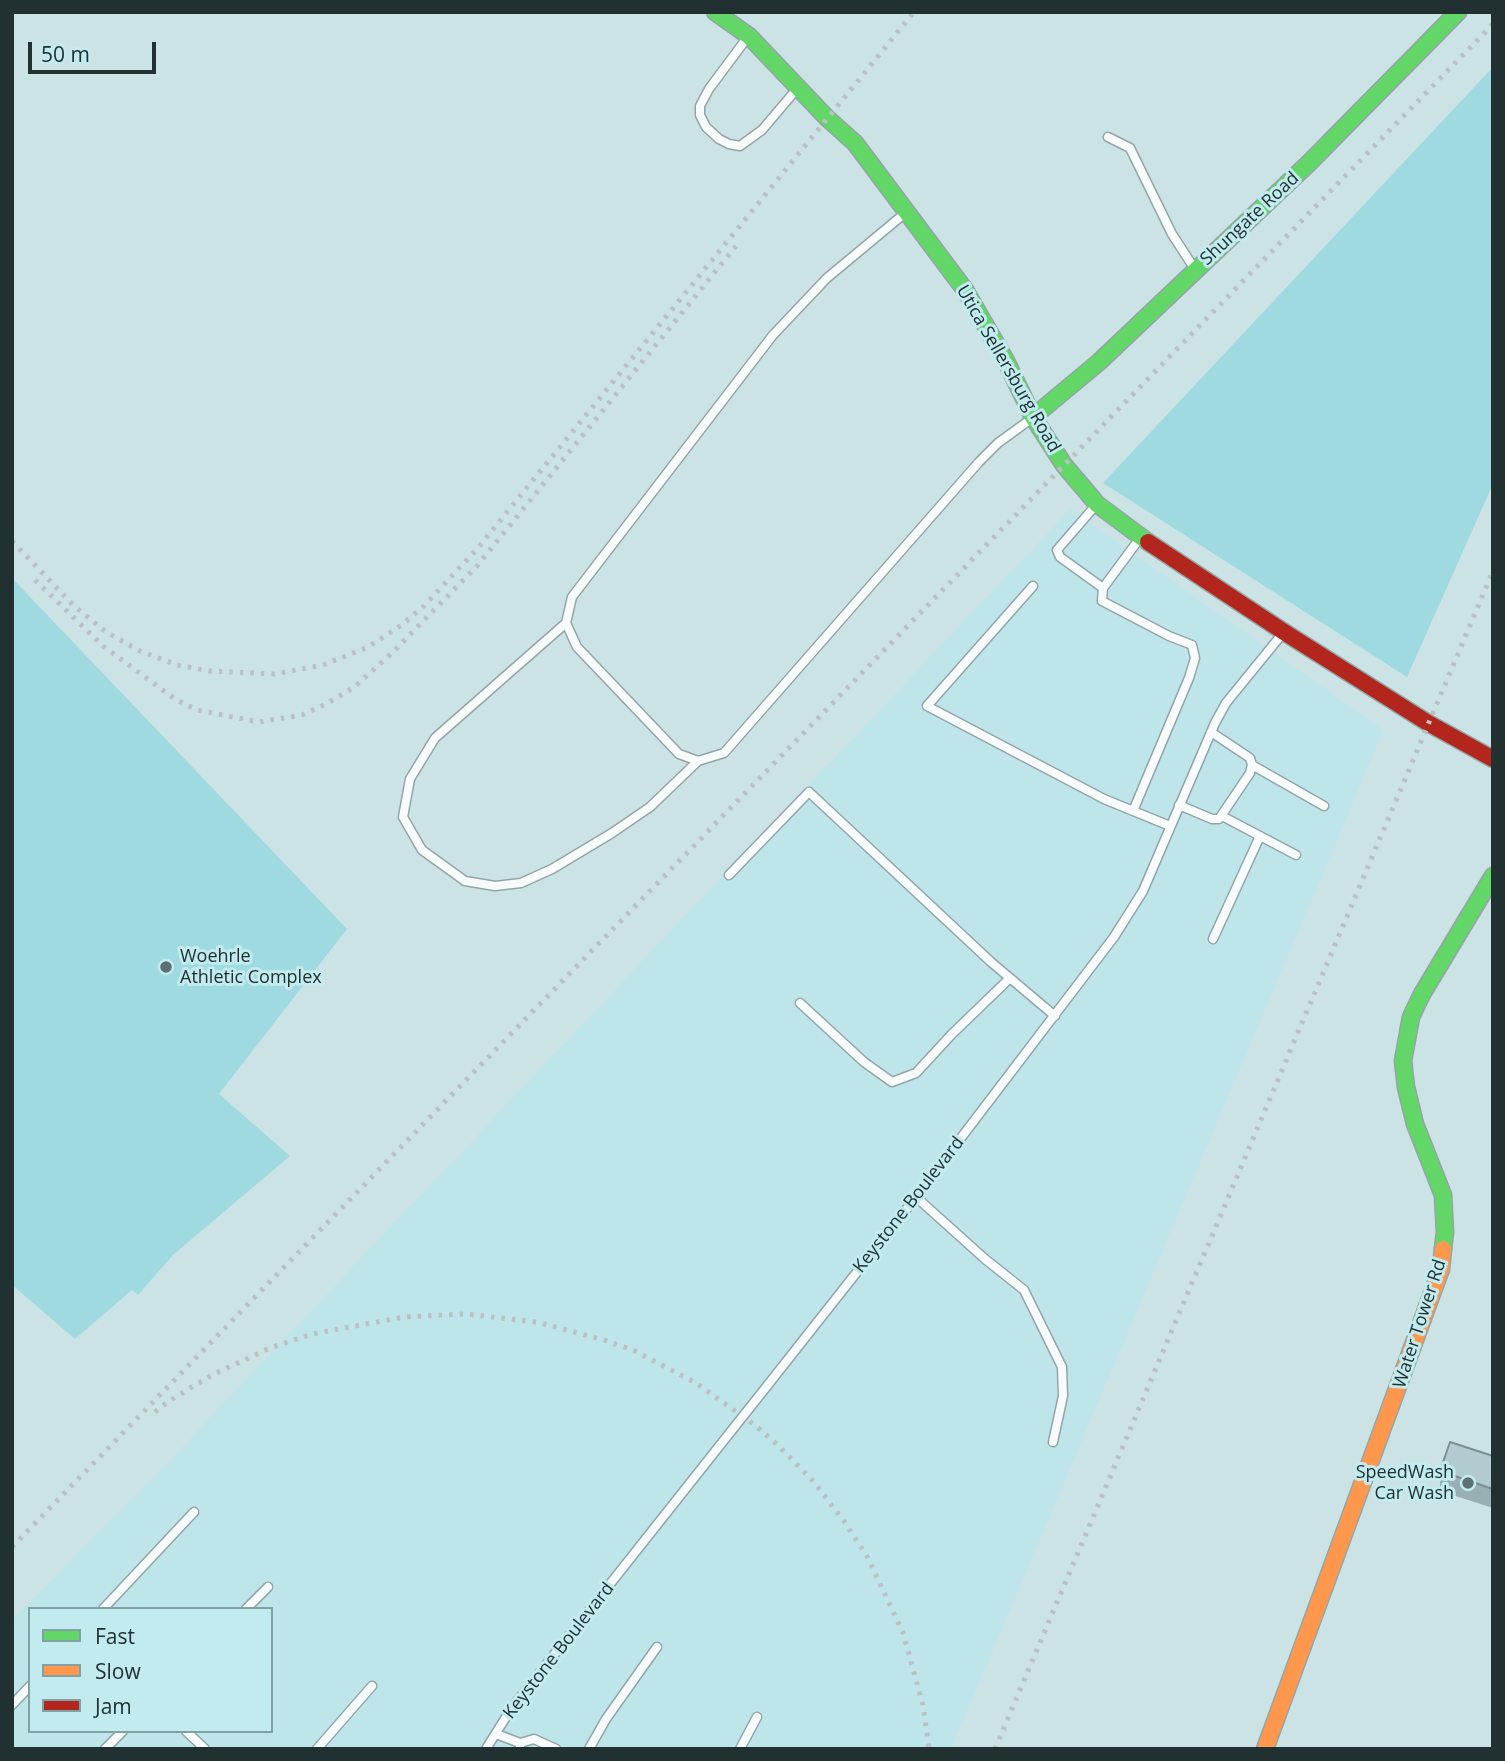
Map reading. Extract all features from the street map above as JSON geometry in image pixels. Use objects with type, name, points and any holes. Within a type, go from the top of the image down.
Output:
[{"type":"street","name":"Utica Sellersburg Road","points":[[715,12],[749,36],[855,143],[965,290],[1006,360],[1033,417],[1064,465],[1097,504],[1141,537],[1284,632],[1428,723],[1493,759]]},
{"type":"street","name":"Shungate Road","points":[[1033,417],[1099,362],[1196,271],[1309,163],[1458,12]]},
{"type":"street","name":"Water Tower Rd","points":[[1265,1749],[1441,1269],[1446,1232],[1443,1195],[1415,1124],[1403,1061],[1411,1017],[1422,994],[1493,876]]},
{"type":"lane","points":[[749,36],[709,89],[700,106],[706,127],[729,145],[740,146],[762,130],[798,88]]},
{"type":"lane","points":[[1108,136],[1130,148],[1172,234],[1196,271]]},
{"type":"lane","points":[[907,211],[827,278],[773,335],[572,597],[566,623],[435,738],[410,779],[403,817],[422,850],[466,881],[495,886],[522,883],[612,833],[650,807],[698,761],[724,753],[979,462],[998,443],[1033,417]]},
{"type":"lane","points":[[1097,504],[1057,550],[1060,557],[1103,588]]},
{"type":"lane","points":[[1133,811],[1195,658],[1192,645],[1102,601],[1103,588],[1141,537]]},
{"type":"lane","points":[[1032,586],[927,706],[1104,799],[1170,826]]},
{"type":"lane","points":[[566,623],[577,647],[586,657],[679,754],[698,761]]},
{"type":"lane","name":"Keystone Boulevard","points":[[486,1749],[511,1709],[916,1197],[1114,937],[1143,891],[1226,703],[1284,632]]},
{"type":"lane","points":[[1179,805],[1212,819],[1219,819],[1250,773],[1250,758],[1211,732]]},
{"type":"lane","points":[[1252,765],[1324,806]]},
{"type":"lane","points":[[729,875],[810,792],[1010,978],[1055,1016]]},
{"type":"lane","points":[[1222,816],[1296,855]]},
{"type":"lane","points":[[1213,939],[1260,836]]},
{"type":"lane","points":[[800,1003],[864,1062],[892,1082],[916,1073],[1010,978]]},
{"type":"lane","points":[[916,1197],[1024,1290],[1062,1367],[1063,1396],[1053,1442]]},
{"type":"lane","points":[[105,1607],[194,1512]]},
{"type":"lane","points":[[248,1607],[268,1587]]},
{"type":"lane","points":[[589,1749],[606,1719],[657,1647]]},
{"type":"lane","points":[[317,1749],[372,1686]]},
{"type":"lane","points":[[12,1705],[28,1688]]},
{"type":"lane","points":[[740,1749],[757,1717]]},
{"type":"lane","points":[[105,1749],[121,1733]]},
{"type":"lane","points":[[188,1733],[205,1749]]},
{"type":"lane","points":[[496,1734],[520,1746],[534,1739],[556,1749]]},
{"type":"shaded area","points":[[1493,67],[1493,484],[1407,677],[1103,483]]},
{"type":"shaded area","points":[[1070,509],[1384,730],[951,1749],[12,1749],[12,1620],[182,1447]]},
{"type":"shaded area","name":"Woehrle Athletic Complex","points":[[12,578],[347,929],[219,1094],[290,1156],[173,1255],[138,1295],[132,1290],[75,1339],[12,1285]]},
{"type":"building","points":[[1450,1442],[1493,1456],[1493,1489],[1440,1471]]},
{"type":"railway","points":[[12,541],[73,605],[106,632],[140,651],[177,665],[210,671],[274,674],[323,665],[368,647],[403,624],[424,606],[477,549],[914,12]]},
{"type":"railway","points":[[12,1547],[1493,24]]},
{"type":"railway","points":[[35,580],[103,646],[175,699],[197,710],[259,722],[302,715],[326,704],[353,688],[392,653],[477,566],[736,246]]},
{"type":"railway","points":[[995,1749],[1493,571]]},
{"type":"railway","points":[[155,1412],[212,1375],[270,1348],[312,1334],[404,1317],[465,1314],[537,1322],[635,1351],[696,1383],[756,1426],[813,1481],[844,1521],[868,1558],[903,1633],[923,1705],[929,1749]]},
{"type":"traffic: fast","points":[[715,12],[749,36],[827,118],[855,143],[965,290],[1006,361],[1033,417],[1064,465],[1097,504],[1148,542]]},
{"type":"traffic: fast","points":[[1033,417],[1099,362],[1309,163],[1458,12]]},
{"type":"traffic: fast","points":[[1443,1249],[1443,1195],[1415,1124],[1403,1061],[1411,1017],[1422,994],[1493,876]]},
{"type":"traffic: slow","points":[[1265,1749],[1441,1269],[1443,1249]]},
{"type":"traffic: jam","points":[[1148,542],[1428,723],[1493,759]]},
{"type":"place","name":"Woehrle Athletic Complex","points":[[166,967]]},
{"type":"place","name":"SpeedWash Car Wash","points":[[1468,1483]]}]
